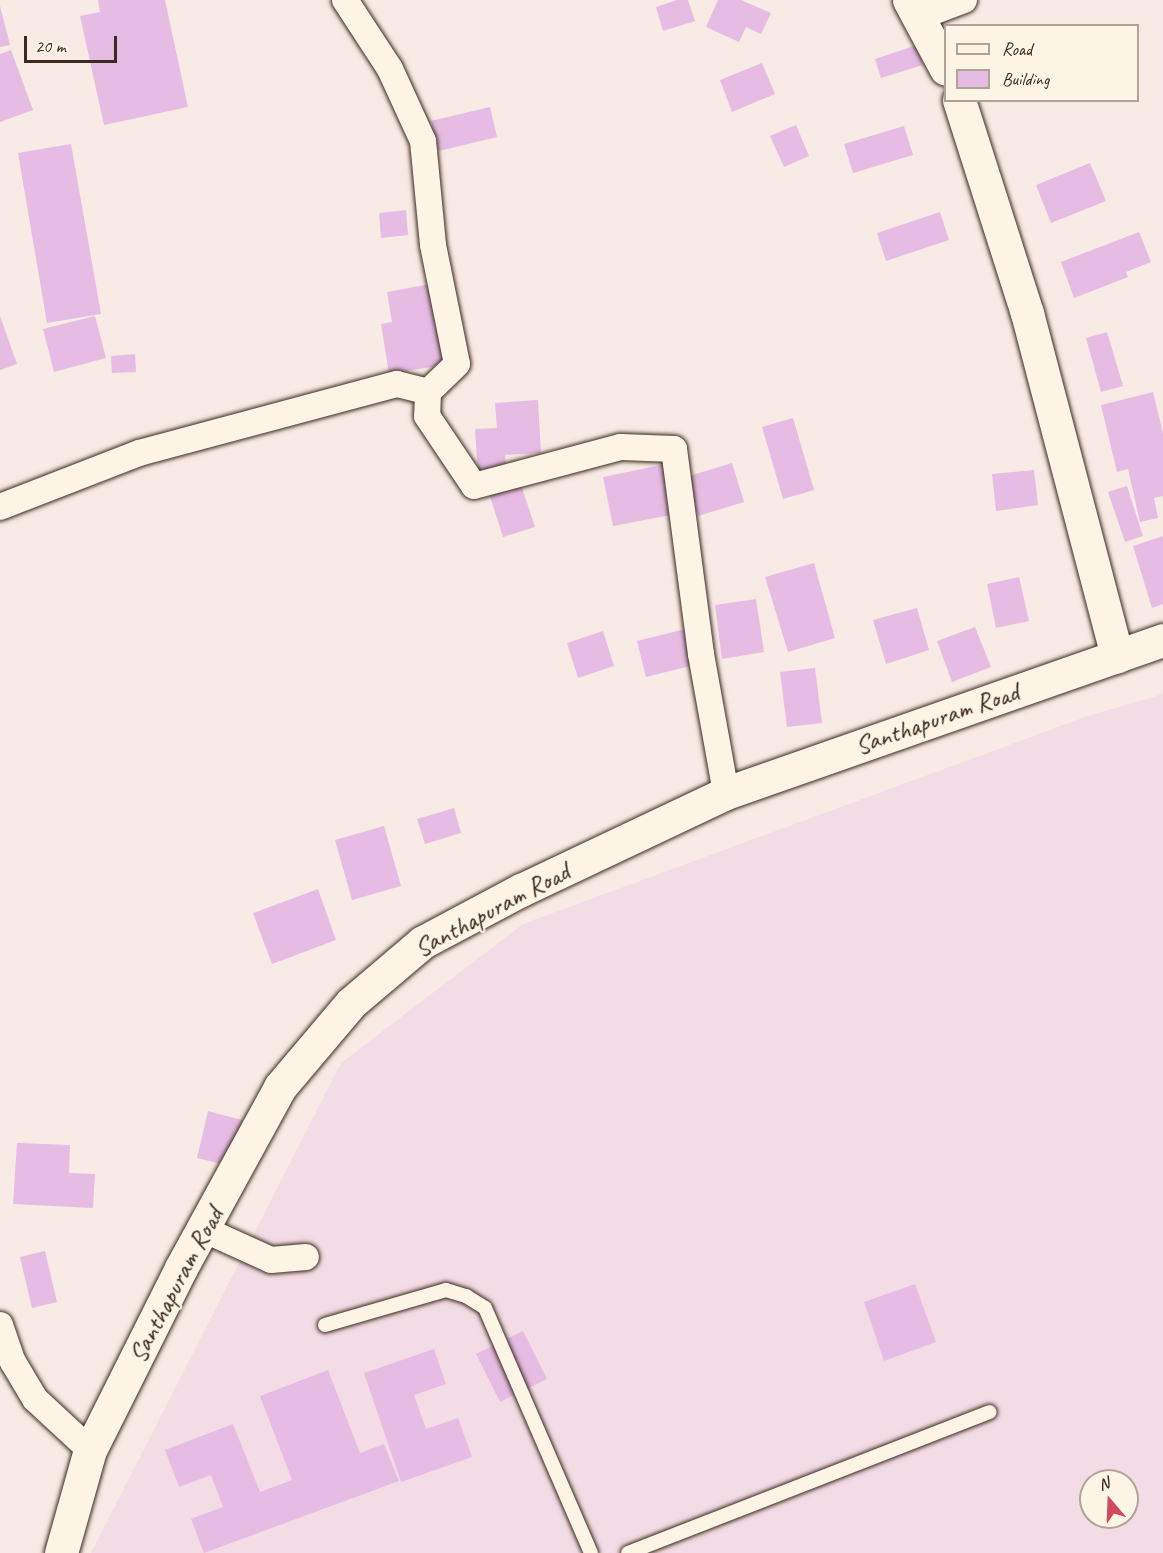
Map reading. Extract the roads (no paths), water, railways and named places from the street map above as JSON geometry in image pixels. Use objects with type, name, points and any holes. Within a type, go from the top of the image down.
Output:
[{"type":"main road","points":[[914,9],[944,67]]},
{"type":"main road","points":[[960,102],[1027,313],[1117,656]]},
{"type":"main road","name":"Santhapuram Road","points":[[61,1553],[90,1450],[181,1268],[205,1230],[280,1087],[351,1003],[423,942],[521,890],[726,793],[1163,640]]},
{"type":"street","points":[[345,0],[390,69],[423,141],[433,245],[457,364],[428,392],[427,416],[474,486],[621,447],[674,449],[701,654],[726,793]]},
{"type":"street","points":[[914,9],[964,0]]},
{"type":"street","points":[[0,507],[162,447],[397,384],[428,392]]},
{"type":"street","points":[[205,1230],[271,1260],[306,1257]]},
{"type":"street","points":[[0,1325],[13,1362],[35,1399],[90,1450]]},
{"type":"lane","points":[[325,1325],[446,1290],[466,1296],[485,1308],[591,1553]]},
{"type":"lane","points":[[628,1553],[990,1412]]}]
